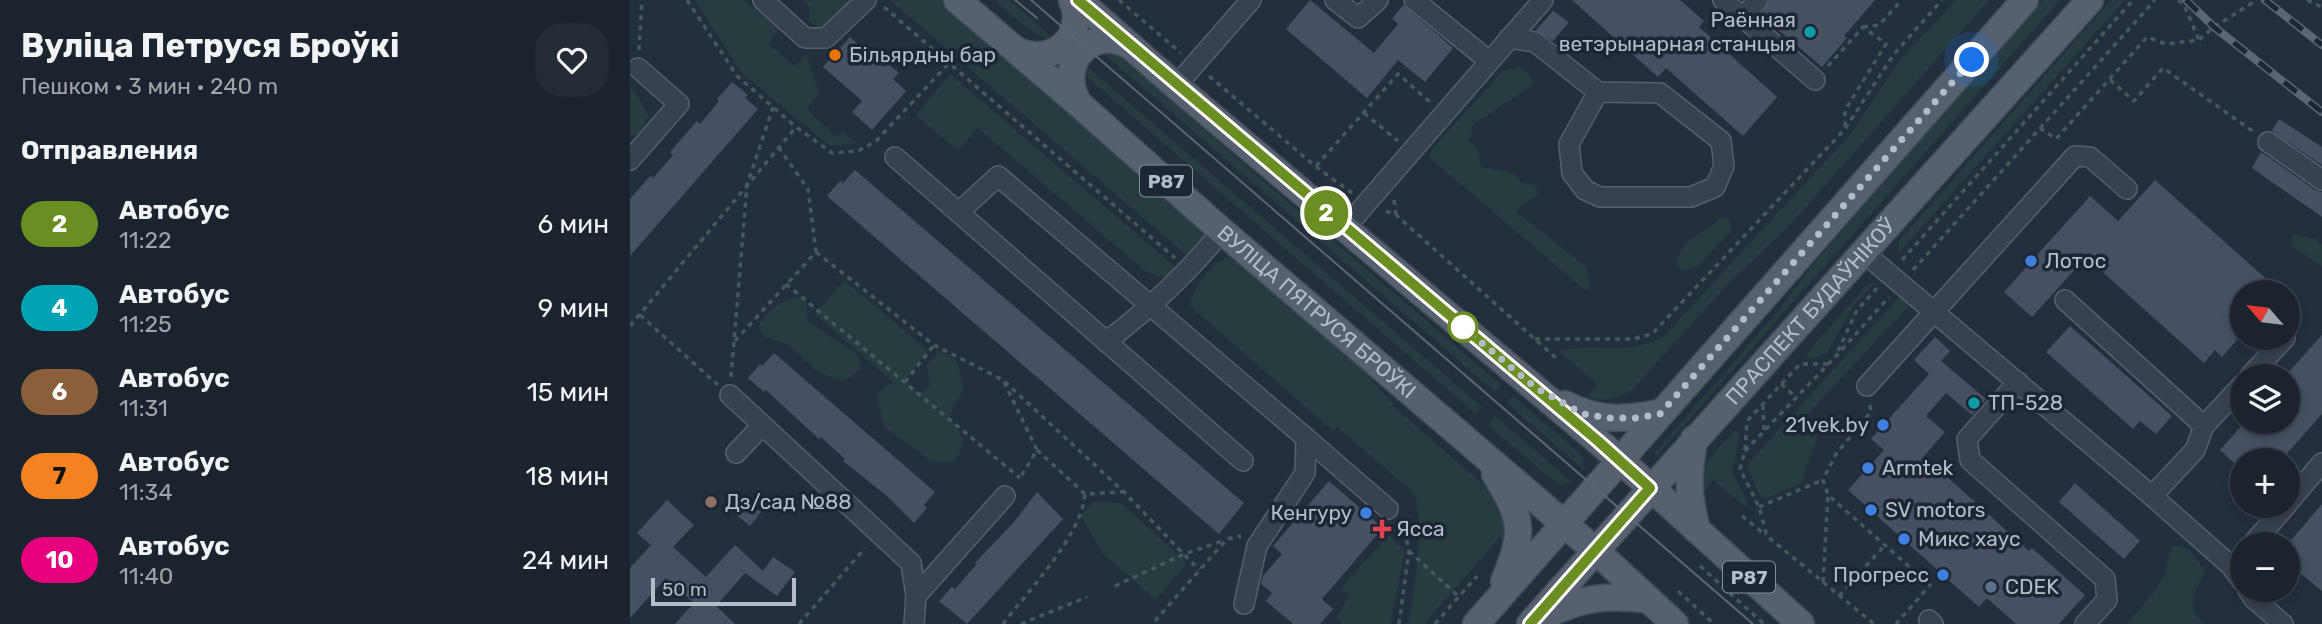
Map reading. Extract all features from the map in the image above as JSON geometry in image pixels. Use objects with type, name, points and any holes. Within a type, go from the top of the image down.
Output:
[{"type":"main road","name":"ВУЛІЦА ПЯТРУСЯ БРОЎКІ","points":[[957,0],[1079,104],[1222,232],[1564,523],[1675,624]]},
{"type":"main road","points":[[1014,50],[1044,56],[1062,47],[1074,32],[1076,23],[1072,0]]},
{"type":"main road","name":"Р87","points":[[1078,0],[1176,86],[1619,459],[1801,624]]},
{"type":"main road","name":"ПРАСПЕКТ БУДАЎНІКОЎ","points":[[1476,624],[2025,0]]},
{"type":"main road","name":"ПРАСПЕКТ БУДАЎНІКОЎ","points":[[1531,623],[2090,0]]},
{"type":"main road","points":[[1079,104],[1071,86],[1070,76],[1082,50],[1101,40],[1123,42],[1132,47]]},
{"type":"main road","points":[[1536,388],[1583,414],[1622,418],[1660,414]]},
{"type":"main road","points":[[1694,439],[1688,481],[1689,499],[1697,530]]},
{"type":"main road","points":[[1483,455],[1507,495],[1519,524],[1517,549],[1495,602]]},
{"type":"main road","points":[[1531,623],[1570,603],[1580,601],[1624,597],[1648,600]]},
{"type":"lane","points":[[763,0],[806,38],[827,38],[866,0]]},
{"type":"lane","points":[[1176,86],[1251,0]]},
{"type":"lane","points":[[1335,0],[1359,18],[1378,0]]},
{"type":"lane","points":[[1414,0],[1489,61]]},
{"type":"lane","points":[[1345,228],[1543,0]]},
{"type":"lane","points":[[1723,0],[1815,80]]},
{"type":"lane","points":[[1743,18],[1758,0]]},
{"type":"lane","points":[[1509,38],[1535,42],[1598,92],[1660,93],[1721,141],[1724,166],[1715,187],[1691,197],[1600,197],[1585,190],[1572,173],[1569,144],[1598,92]]},
{"type":"lane","points":[[630,160],[679,104],[638,68]]},
{"type":"lane","points":[[2268,142],[2322,180]]},
{"type":"lane","points":[[1867,386],[2075,156],[2090,157],[2127,188]]},
{"type":"lane","points":[[895,157],[1242,461]]},
{"type":"lane","points":[[958,212],[998,176],[1395,513]]},
{"type":"lane","points":[[1106,342],[1152,306],[1189,271],[1222,232]]},
{"type":"lane","points":[[1863,252],[2230,560]]},
{"type":"lane","points":[[2065,300],[2204,426]]},
{"type":"lane","points":[[2261,364],[2273,350]]},
{"type":"lane","points":[[2018,382],[1967,439],[1970,460],[2105,579],[2107,600],[2085,624]]},
{"type":"lane","points":[[730,395],[911,563],[916,596],[914,624]]},
{"type":"lane","points":[[2151,496],[2194,450],[2204,426],[2230,398]]},
{"type":"lane","points":[[736,453],[762,426]]},
{"type":"lane","points":[[1244,604],[1257,546],[1305,473],[1306,438]]},
{"type":"lane","points":[[2300,489],[2322,463]]},
{"type":"lane","points":[[916,596],[1005,496]]},
{"type":"lane","points":[[2262,532],[2275,518]]},
{"type":"lane","points":[[2257,602],[2283,624]]},
{"type":"path","points":[[638,68],[642,0]]},
{"type":"path","points":[[687,0],[737,76],[796,127],[832,153],[858,150],[876,141],[950,62]]},
{"type":"path","points":[[875,0],[1189,271]]},
{"type":"path","points":[[1119,0],[1315,166],[1365,202],[1395,215],[1557,359]]},
{"type":"path","points":[[1815,80],[1863,27],[1879,25],[1902,0]]},
{"type":"path","points":[[1533,339],[1633,339],[1653,334],[1845,129],[1894,54],[1942,0]]},
{"type":"path","points":[[1745,451],[1836,356],[1895,279],[2133,0]]},
{"type":"path","points":[[1836,356],[1857,310],[1895,279],[2040,128],[2155,0]]},
{"type":"path","points":[[2178,0],[2184,5],[2199,40]]},
{"type":"path","points":[[2040,128],[2056,139],[2147,37],[2166,44],[2199,40],[2214,27],[2258,0]]},
{"type":"path","points":[[2307,0],[2322,7]]},
{"type":"path","points":[[1845,129],[1845,110],[1886,44],[1863,27]]},
{"type":"path","points":[[2110,80],[2134,101],[2163,68],[2268,142]]},
{"type":"path","points":[[1315,166],[1398,74],[1443,113]]},
{"type":"path","points":[[730,395],[747,185],[773,107]]},
{"type":"path","points":[[1364,113],[1410,151]]},
{"type":"path","points":[[630,326],[796,127]]},
{"type":"path","points":[[779,147],[808,189],[816,252],[934,345],[1003,380],[1124,492],[1199,570]]},
{"type":"path","points":[[734,342],[816,252]]},
{"type":"path","points":[[786,285],[1020,478]]},
{"type":"path","points":[[639,315],[730,395]]},
{"type":"path","points":[[904,382],[934,345]]},
{"type":"path","points":[[1767,536],[1759,507],[1740,469],[1745,451],[1747,421],[1800,364],[1828,364]]},
{"type":"path","points":[[1003,380],[1037,450],[1085,494],[1124,492]]},
{"type":"path","points":[[1781,384],[1797,397]]},
{"type":"path","points":[[1759,507],[1823,480],[1836,454],[1871,412],[1867,386]]},
{"type":"path","points":[[1763,404],[1764,431]]},
{"type":"path","points":[[1005,496],[1037,450]]},
{"type":"path","points":[[1823,480],[1828,495],[1823,582]]},
{"type":"path","points":[[1003,624],[1068,539],[1084,506],[1085,494]]},
{"type":"path","points":[[1828,495],[1930,585],[1896,624]]},
{"type":"path","points":[[1395,513],[1409,551],[1459,597]]},
{"type":"path","points":[[1742,516],[1874,624]]},
{"type":"path","points":[[1115,586],[1182,555],[1227,539],[1268,531]]},
{"type":"path","points":[[799,624],[878,533]]},
{"type":"path","points":[[1155,621],[1227,539]]},
{"type":"path","points":[[1839,596],[1885,545]]},
{"type":"path","points":[[1399,624],[1409,551]]},
{"type":"path","points":[[1700,566],[1764,624]]},
{"type":"path","points":[[1435,624],[1478,576]]},
{"type":"path","points":[[1678,591],[1714,624]]},
{"type":"path","points":[[1021,624],[1087,597]]},
{"type":"green space","points":[[695,0],[744,0],[779,29],[769,44],[795,67],[806,54],[819,92],[807,110],[837,137],[843,131],[857,143],[830,146],[741,72]]},
{"type":"green space","points":[[803,0],[851,2],[828,28],[819,28],[809,21],[810,7]]},
{"type":"green space","points":[[890,0],[944,0],[1202,224],[1202,244],[1196,256],[1192,260]]},
{"type":"green space","points":[[995,0],[1009,0],[1055,40],[1030,30]]},
{"type":"green space","points":[[1956,0],[1989,0],[1791,224],[1727,285],[1633,389],[1611,399],[1588,396],[1597,384],[1559,351],[1586,347],[1623,348],[1663,337],[1849,136],[1899,61]]},
{"type":"green space","points":[[2043,0],[2060,0],[1657,456],[1654,453],[1780,309],[1813,264]]},
{"type":"green space","points":[[2111,0],[2125,0],[1898,254],[1899,241]]},
{"type":"green space","points":[[1107,46],[1501,385],[1495,392],[1097,48]]},
{"type":"green space","points":[[1083,63],[1482,407],[1476,414],[1085,75]]},
{"type":"green space","points":[[1519,67],[1528,72],[1534,84],[1474,124],[1469,141],[1478,149],[1481,167],[1514,173],[1523,184],[1535,185],[1539,193],[1516,211],[1585,266],[1591,285],[1585,290],[1430,158],[1431,150],[1504,70]]},
{"type":"green space","points":[[950,74],[1179,270],[1171,276],[1163,277],[1145,271],[978,128],[958,151],[916,115]]},
{"type":"green space","points":[[630,85],[649,115],[639,134],[630,136]]},
{"type":"green space","points":[[1719,219],[1729,219],[1732,230],[1696,268],[1683,270],[1675,264],[1688,241]]},
{"type":"green space","points":[[2292,234],[2312,238],[2322,244],[2322,267],[2292,246]]},
{"type":"green space","points":[[1226,258],[1240,260],[1329,336],[1400,412],[1499,498],[1515,549],[1500,537],[1424,624],[1409,624],[1419,541],[1415,494],[1337,427],[1333,431],[1189,305],[1203,277],[1214,265]]},
{"type":"green space","points":[[844,280],[928,351],[901,384],[908,383],[919,393],[931,385],[926,365],[941,351],[957,362],[964,388],[949,415],[964,441],[956,461],[932,462],[885,427],[876,396],[888,385],[896,384],[815,314]]},
{"type":"green space","points":[[1875,283],[1854,305],[1827,353],[1810,359],[1806,354],[1867,285]]},
{"type":"green space","points":[[1901,295],[1908,301],[1906,309],[1803,419],[1818,435],[1801,483],[1765,499],[1760,496],[1747,465]]},
{"type":"green space","points":[[806,297],[807,321],[857,354],[862,368],[843,382],[817,371],[786,343],[764,337],[758,326],[778,305]]},
{"type":"green space","points":[[1513,396],[1575,449],[1583,458],[1584,470],[1507,403]]},
{"type":"green space","points":[[1495,416],[1573,483],[1560,485],[1551,479],[1488,425]]},
{"type":"green space","points":[[1736,430],[1740,435],[1732,472],[1748,503],[1746,507],[1713,480],[1703,492],[1706,465],[1716,450]]},
{"type":"green space","points":[[1094,501],[1121,503],[1187,563],[1156,600],[1103,554],[1081,516]]},
{"type":"green space","points":[[1389,535],[1405,552],[1390,624],[1342,624],[1336,618],[1349,596],[1340,589]]},
{"type":"green space","points":[[2173,546],[2189,551],[2205,572],[2193,598],[2194,611],[2204,624],[2127,624],[2163,578]]},
{"type":"building","points":[[1310,0],[1374,53],[1398,24],[1392,19],[1403,5],[1453,48],[1425,82],[1398,60],[1367,98],[1286,29]]},
{"type":"building","points":[[1572,0],[1680,0],[1704,21],[1699,27],[1777,97],[1743,136],[1666,68],[1658,77]]},
{"type":"building","name":"Раённая ветэрынарная станцыя","points":[[1770,0],[1875,0],[1822,67],[1761,15]]},
{"type":"building","points":[[1553,11],[1569,22],[1553,41],[1536,30]]},
{"type":"building","points":[[850,37],[884,67],[887,63],[899,73],[893,79],[906,91],[872,130],[852,112],[862,101],[823,67]]},
{"type":"building","points":[[732,82],[748,95],[745,98],[758,109],[630,256],[630,199],[650,176],[653,178],[673,155],[670,152],[697,121],[700,124]]},
{"type":"building","points":[[2279,119],[2322,147],[2322,165],[2272,131]]},
{"type":"building","points":[[2261,152],[2315,190],[2322,192],[2322,217],[2252,168]]},
{"type":"building","points":[[855,170],[1244,503],[1219,534],[827,196],[840,181],[843,183]]},
{"type":"building","points":[[2155,180],[2268,280],[2230,280],[2230,348],[2222,357],[2215,350],[2204,363],[2086,257],[2032,317],[2004,292],[2090,196],[2118,221]]},
{"type":"building","points":[[2070,326],[2172,416],[2156,434],[2140,421],[2133,429],[2046,352]]},
{"type":"building","points":[[2322,335],[2322,414],[2292,448],[2230,448],[2230,459],[2220,450],[2234,434],[2300,434],[2300,364],[2296,364]]},
{"type":"building","points":[[1935,337],[1950,351],[1941,361],[1986,399],[1972,415],[1946,393],[1926,416],[1945,432],[1924,456],[2029,551],[2032,548],[2085,595],[2059,624],[2016,624],[1987,598],[1979,607],[1848,490],[1884,450],[1871,439],[1929,374],[1914,360]]},
{"type":"building","points":[[774,353],[935,492],[924,505],[927,508],[914,523],[887,496],[843,461],[845,459],[821,437],[819,439],[766,390],[764,392],[748,378]]},
{"type":"building","points":[[1329,481],[1383,528],[1322,599],[1333,609],[1320,624],[1293,624],[1266,601],[1272,593],[1261,584],[1263,576],[1282,554],[1273,546]]},
{"type":"building","points":[[2075,483],[2140,541],[2124,559],[2059,502]]},
{"type":"building","points":[[1037,492],[1063,519],[967,624],[939,601],[952,587],[955,589]]},
{"type":"building","points":[[741,496],[761,512],[750,526],[730,510]]},
{"type":"building","points":[[667,500],[694,525],[673,547],[706,577],[735,545],[763,571],[773,557],[795,572],[777,596],[745,573],[716,606],[735,624],[675,624],[694,603],[666,578],[630,618],[630,568],[651,545],[637,533]]},
{"type":"building","points":[[2322,504],[2322,591],[2300,573],[2298,532]]},
{"type":"tram line","points":[[1015,0],[1037,18]]},
{"type":"tram line","points":[[1031,0],[1753,624]]},
{"type":"railway","points":[[2186,0],[2214,27],[2322,112]]},
{"type":"railway","points":[[2265,0],[2322,45]]},
{"type":"bus line","name":"2","points":[[1078,0],[1650,488],[1530,624]]},
{"type":"place","name":"Раённая ветэрынарная станцыя","points":[[1810,32]]},
{"type":"place","name":"Більярдны бар","points":[[835,55]]},
{"type":"place","name":"Лотос","points":[[2031,261]]},
{"type":"place","name":"ТП-528","points":[[1974,403]]},
{"type":"place","name":"21vek.by","points":[[1883,425]]},
{"type":"place","name":"Armtek","points":[[1868,468]]},
{"type":"place","name":"Дз/сад №88","points":[[711,502]]},
{"type":"place","name":"SV motors","points":[[1871,510]]},
{"type":"place","name":"Кенгуру","points":[[1366,513]]},
{"type":"place","name":"Ясса","points":[[1382,529]]},
{"type":"place","name":"Микс хаус","points":[[1904,539]]},
{"type":"place","name":"Прогресс","points":[[1943,575]]},
{"type":"place","name":"CDEK","points":[[1991,587]]},
{"type":"route","points":[[1463,327],[1536,388],[1583,414],[1635,418],[1660,414],[1972,60]]}]
